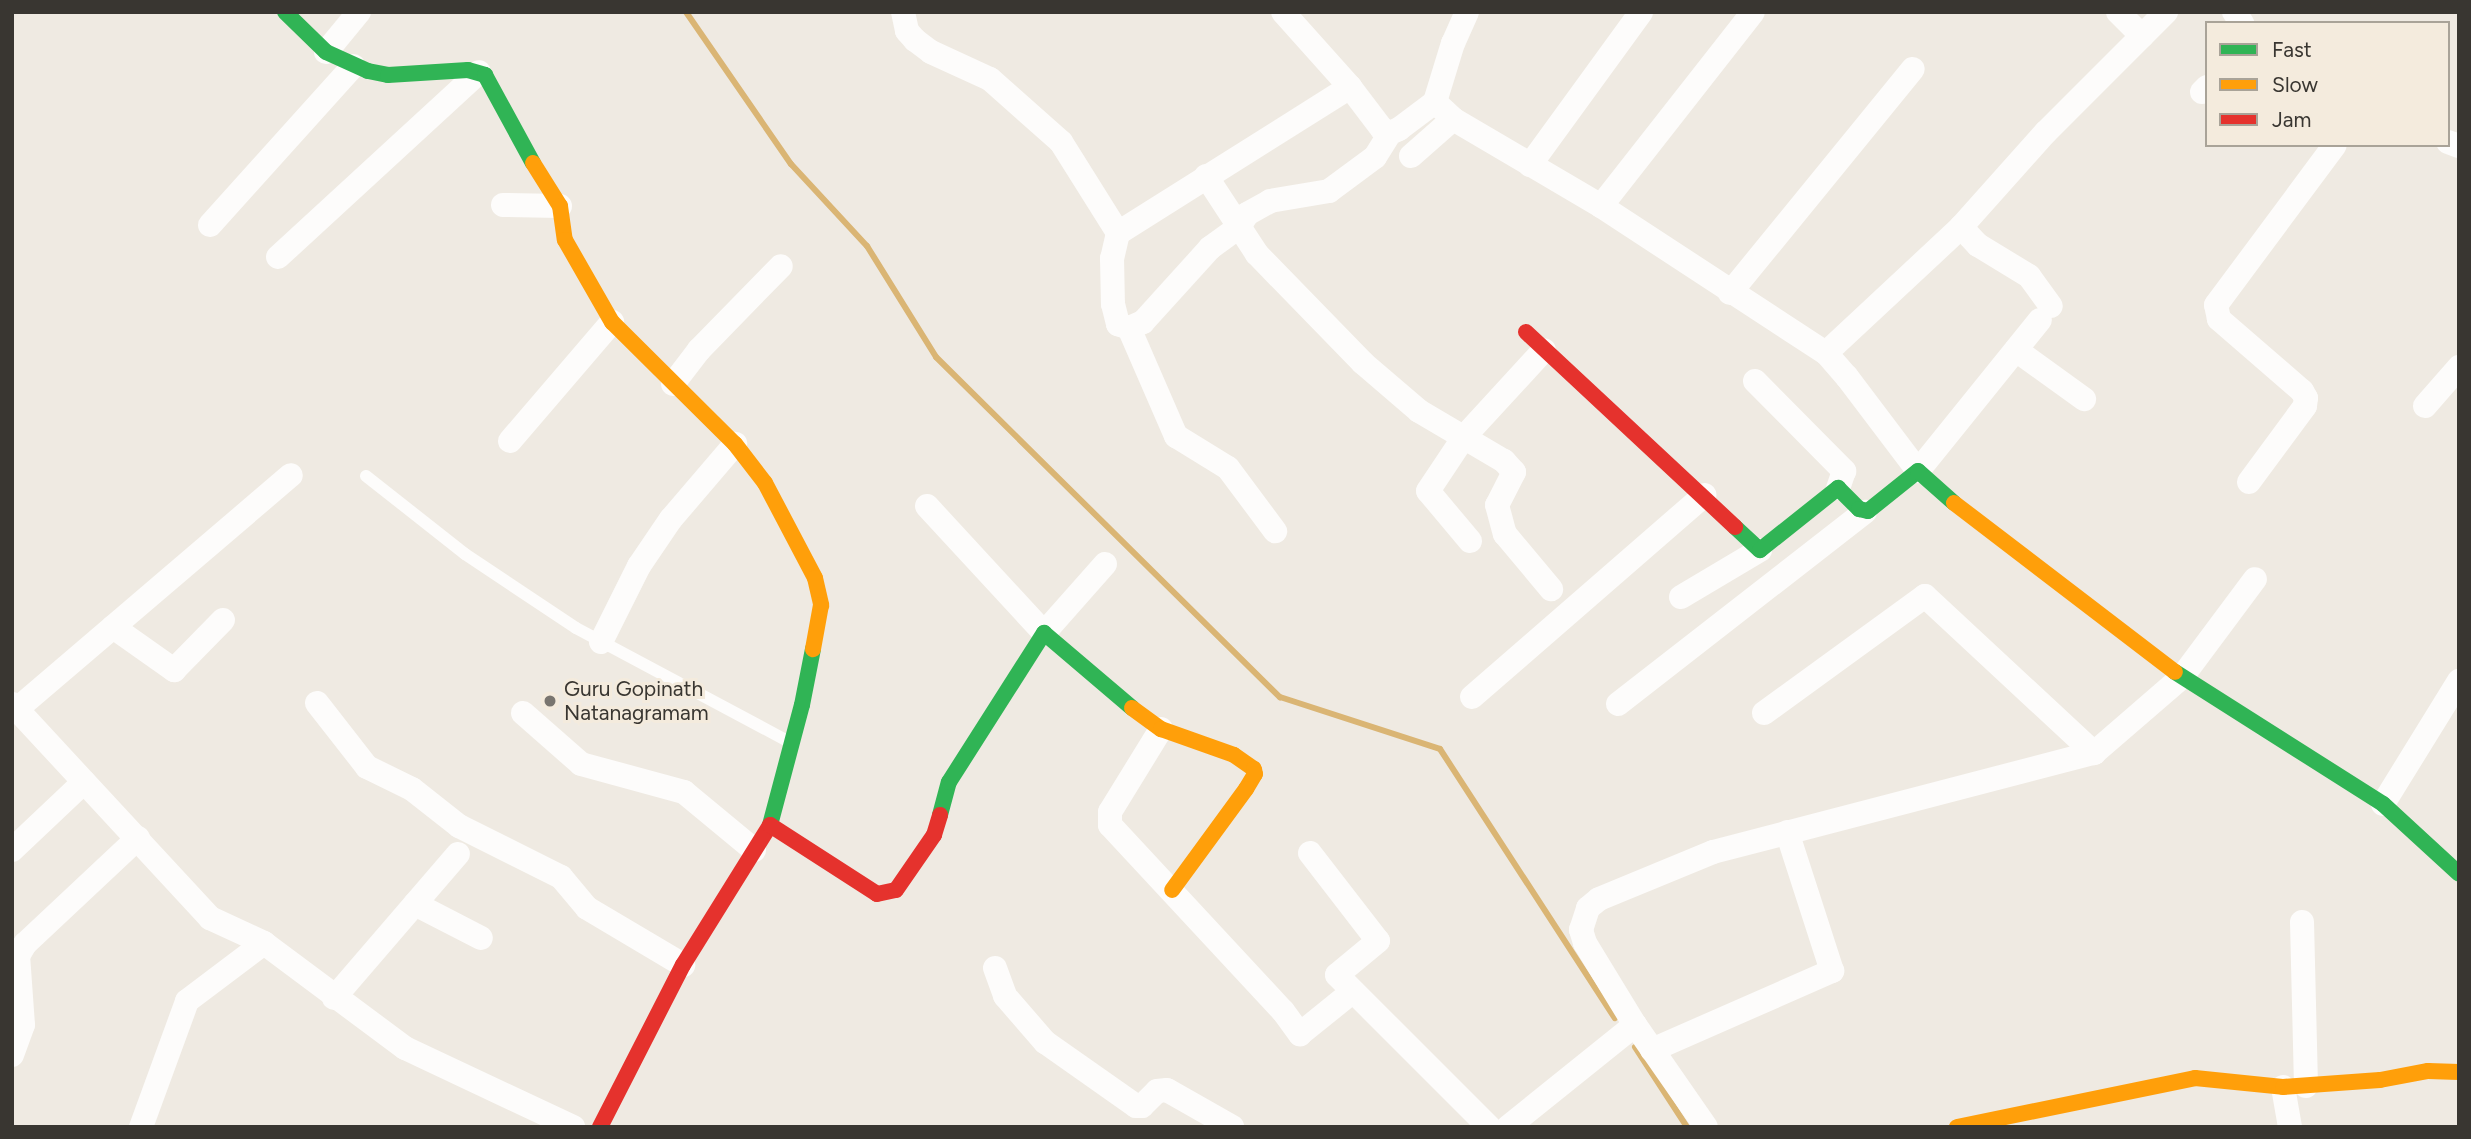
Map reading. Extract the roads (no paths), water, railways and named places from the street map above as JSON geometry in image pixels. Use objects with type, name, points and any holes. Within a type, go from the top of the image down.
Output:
[{"type":"street","points":[[285,12],[326,52],[354,66],[388,75],[426,71],[479,72],[490,83],[520,143],[560,206],[565,240],[612,322],[736,444],[765,483],[815,578],[821,605],[816,641],[770,825],[683,965],[600,1127]]},
{"type":"street","points":[[326,52],[359,12]]},
{"type":"street","points":[[903,12],[907,31],[915,40],[932,52],[990,79],[1061,142],[1118,233]]},
{"type":"street","points":[[1283,12],[1350,87],[1382,129],[1390,132]]},
{"type":"street","points":[[1411,156],[1444,110],[1453,43],[1467,12]]},
{"type":"street","points":[[1530,165],[1641,12]]},
{"type":"street","points":[[1601,206],[1753,12]]},
{"type":"street","points":[[2118,12],[2141,36]]},
{"type":"street","points":[[1826,353],[1961,227],[2046,132],[2166,12]]},
{"type":"street","points":[[210,225],[354,66]]},
{"type":"street","points":[[1730,293],[1913,69]]},
{"type":"street","points":[[278,257],[479,72]]},
{"type":"street","points":[[1350,87],[1118,233],[1112,258],[1114,320],[1122,327],[1129,328],[1143,322],[1210,248],[1239,227],[1247,214],[1270,201],[1329,191],[1375,157],[1390,132],[1444,110]]},
{"type":"street","points":[[1444,110],[1601,206],[1730,293],[1826,353],[1918,471],[1941,494],[2182,677],[2383,804],[2459,874]]},
{"type":"street","points":[[2249,482],[2305,406],[2306,396],[2219,319],[2216,305],[2334,147]]},
{"type":"street","points":[[1206,176],[1257,254],[1363,363],[1419,411],[1504,461],[1514,472],[1497,505],[1505,534],[1551,589]]},
{"type":"street","points":[[503,205],[560,206]]},
{"type":"street","points":[[1618,704],[1918,471],[2045,313],[2029,276],[1978,245],[1961,227]]},
{"type":"street","points":[[673,384],[699,350],[781,266]]},
{"type":"street","points":[[510,441],[612,322]]},
{"type":"street","points":[[1129,328],[1176,436],[1228,468],[1275,531]]},
{"type":"street","points":[[1526,332],[1760,550]]},
{"type":"street","points":[[1470,541],[1428,491],[1464,437],[1545,350]]},
{"type":"street","points":[[2016,350],[2084,399]]},
{"type":"street","points":[[2425,406],[2459,367]]},
{"type":"street","points":[[1681,597],[1760,550],[1838,488],[1844,471],[1755,381]]},
{"type":"street","points":[[601,642],[639,566],[671,519],[736,444]]},
{"type":"street","points":[[291,475],[113,627],[14,706],[210,918],[264,943],[334,998],[405,1048],[573,1127]]},
{"type":"street","points":[[1838,488],[1865,512]]},
{"type":"street","points":[[1472,697],[1704,495]]},
{"type":"street","points":[[927,506],[1044,633],[1114,696],[1161,729],[1234,755],[1248,763],[1255,774],[1172,890]]},
{"type":"street","points":[[770,825],[877,894],[896,890],[934,835],[949,782],[1044,633],[1105,564]]},
{"type":"street","points":[[1706,1127],[1635,1025],[1585,943],[1581,930],[1588,908],[1600,899],[1713,852],[2094,753],[2182,677],[2255,579]]},
{"type":"street","points":[[1764,713],[1925,596],[2094,753]]},
{"type":"street","points":[[113,627],[174,670],[223,620]]},
{"type":"street","points":[[2383,804],[2459,681]]},
{"type":"street","points":[[317,703],[367,768],[412,789],[458,826],[561,877],[587,908],[683,965]]},
{"type":"street","points":[[523,713],[580,764],[684,792],[754,850]]},
{"type":"street","points":[[1161,729],[1108,818],[1110,825],[1283,1011],[1300,1034],[1352,992]]},
{"type":"street","points":[[12,850],[84,782]]},
{"type":"street","points":[[1652,1050],[1832,971],[1787,832]]},
{"type":"street","points":[[12,1055],[23,1026],[18,956],[25,944],[138,838]]},
{"type":"street","points":[[1310,853],[1378,941],[1337,975],[1489,1127]]},
{"type":"street","points":[[334,998],[458,854]]},
{"type":"street","points":[[415,905],[481,939]]},
{"type":"street","points":[[2290,1127],[2295,1087],[2302,922]]},
{"type":"street","points":[[141,1127],[187,1001],[264,943]]},
{"type":"street","points":[[995,968],[1005,996],[1045,1042],[1136,1106],[1142,1106],[1157,1091],[1167,1090],[1232,1127]]},
{"type":"street","points":[[1508,1127],[1635,1025]]},
{"type":"street","points":[[1957,1127],[2195,1077],[2295,1087],[2380,1080],[2428,1071],[2459,1072]]},
{"type":"lane","points":[[366,476],[465,554],[601,642],[792,744]]},
{"type":"waterway","points":[[686,12],[791,164],[867,246],[936,357],[1280,697],[1440,749],[1615,1018]]},
{"type":"waterway","points":[[1635,1047],[1687,1127]]},
{"type":"place","name":"Guru Gopinath Natanagramam","points":[[550,701]]}]
